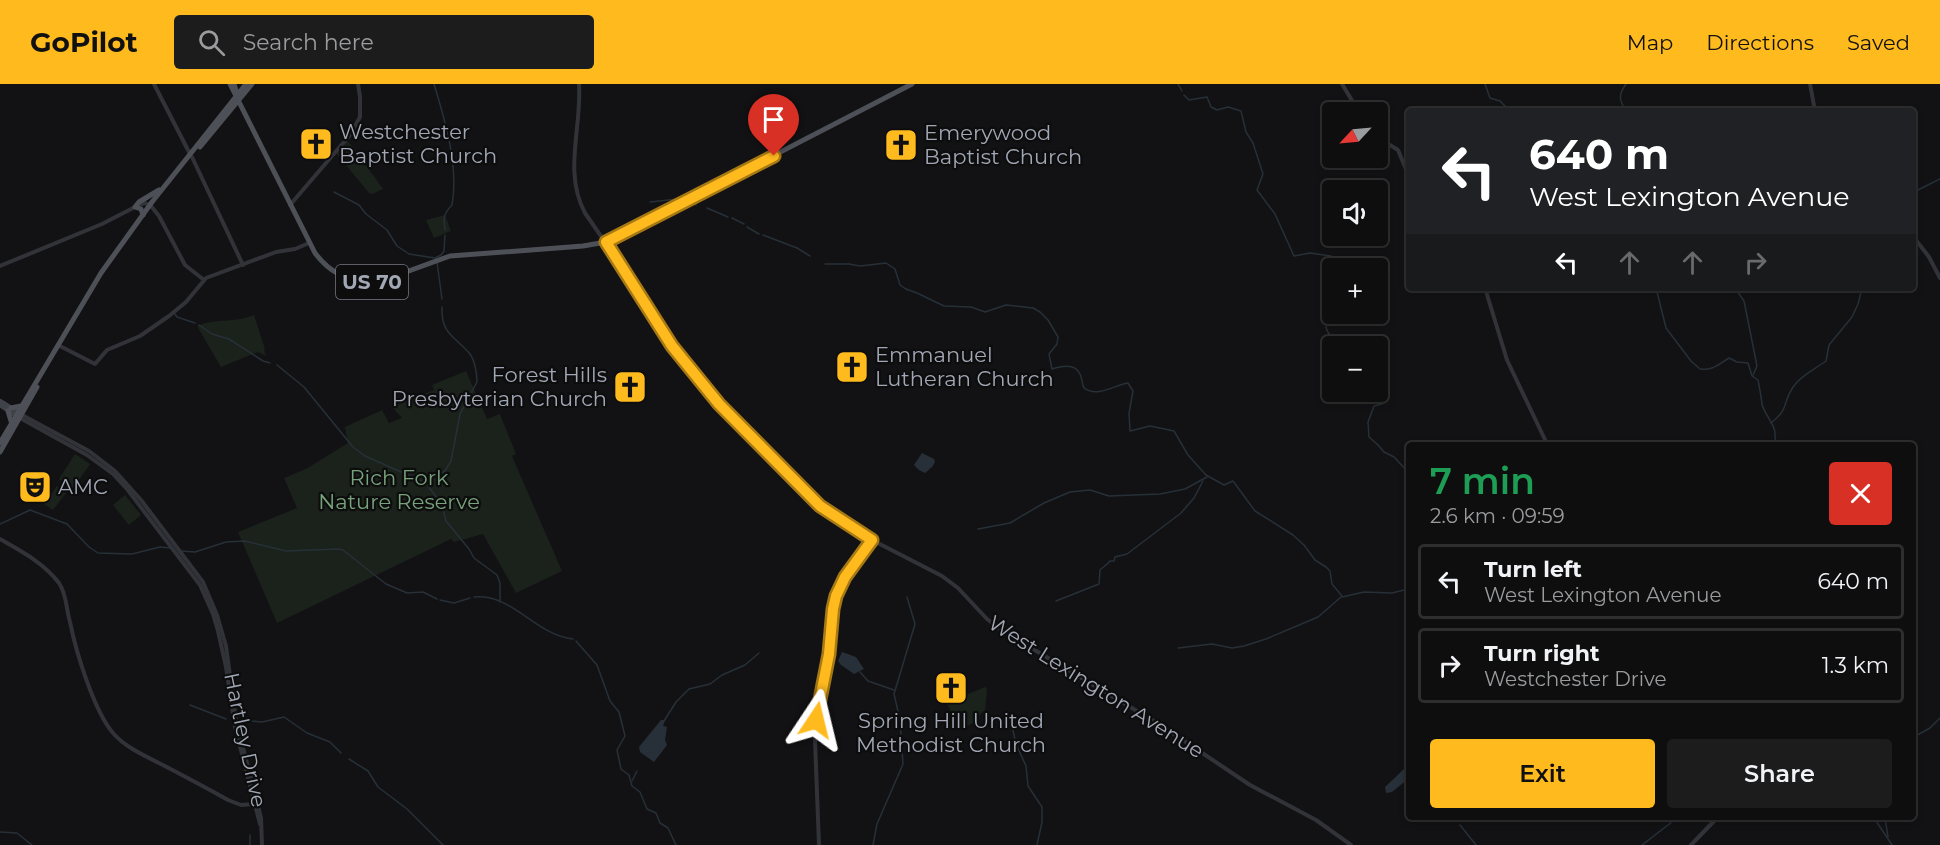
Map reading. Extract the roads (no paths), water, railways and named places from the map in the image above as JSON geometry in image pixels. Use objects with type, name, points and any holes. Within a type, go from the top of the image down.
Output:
[{"type":"main road","points":[[233,84],[241,87],[246,84]]},
{"type":"main road","name":"US 70","points":[[233,84],[309,243],[324,264],[340,276],[359,282],[384,280],[450,256],[583,246],[606,242],[912,84]]},
{"type":"main road","points":[[0,452],[58,344],[101,273],[163,188],[231,109],[246,84]]},
{"type":"main road","points":[[151,206],[155,204],[191,155],[238,98],[252,84]]},
{"type":"main road","points":[[231,109],[235,106],[239,107],[248,118]]},
{"type":"main road","points":[[143,215],[141,209],[135,207],[139,202],[163,188]]},
{"type":"main road","points":[[0,443],[18,419],[22,406],[36,386]]},
{"type":"main road","points":[[0,403],[10,409],[18,419]]},
{"type":"main road","points":[[10,409],[22,406]]},
{"type":"main road","points":[[10,409],[12,417],[18,419]]},
{"type":"street","points":[[154,84],[191,155],[243,265]]},
{"type":"street","points":[[290,206],[350,135],[360,117],[358,84]]},
{"type":"street","name":"West Lexington Avenue","points":[[579,84],[574,165],[576,190],[585,213],[672,346],[719,404],[820,506],[872,540],[942,576],[958,588],[987,619],[1001,630],[1162,726],[1250,785],[1316,820],[1351,845]]},
{"type":"street","points":[[1342,84],[1353,102]]},
{"type":"street","points":[[1810,84],[1814,108]]},
{"type":"street","points":[[1388,144],[1398,150],[1406,169]]},
{"type":"street","points":[[0,266],[102,224],[142,203],[151,206],[159,216],[182,262],[204,280]]},
{"type":"street","points":[[1916,240],[1929,257],[1940,278]]},
{"type":"street","points":[[58,344],[92,364],[98,362],[107,350],[140,336],[163,320],[186,302],[204,280],[276,252],[295,249],[309,243]]},
{"type":"street","points":[[1486,291],[1507,360],[1546,442]]},
{"type":"street","name":"Hartley Drive","points":[[18,419],[87,455],[105,468],[127,489],[200,585],[213,614],[226,667],[235,727],[261,830]]},
{"type":"street","name":"Hartley Drive","points":[[18,419],[89,451],[115,471],[128,484],[203,582],[218,615],[228,657],[236,720],[261,818],[261,830]]},
{"type":"street","points":[[0,539],[36,561],[60,586],[66,599],[69,621],[80,660],[99,710],[106,724],[120,741],[228,800],[241,805],[254,804]]},
{"type":"street","points":[[819,845],[816,730],[829,654],[833,609],[845,577],[872,540]]},
{"type":"street","points":[[1691,845],[1715,820]]},
{"type":"street","points":[[261,830],[262,845]]},
{"type":"waterway","points":[[434,84],[446,128],[454,175],[452,205],[445,216],[445,230]]},
{"type":"waterway","points":[[1178,84],[1182,91]]},
{"type":"waterway","points":[[1485,84],[1490,98],[1512,108]]},
{"type":"waterway","points":[[1624,108],[1620,98],[1626,84]]},
{"type":"waterway","points":[[1184,95],[1189,100],[1207,97],[1211,107],[1217,110],[1228,107],[1241,111],[1246,132],[1253,143],[1263,174],[1257,190],[1275,214],[1294,256],[1310,253],[1332,258]]},
{"type":"waterway","points":[[1916,191],[1940,179]]},
{"type":"waterway","points":[[334,192],[359,205],[366,214],[387,230],[397,246],[409,254],[435,258],[441,255],[444,251],[445,235]]},
{"type":"waterway","points":[[650,202],[687,198]]},
{"type":"waterway","points":[[693,201],[696,205]]},
{"type":"waterway","points":[[707,208],[728,217]]},
{"type":"waterway","points":[[732,218],[744,224]]},
{"type":"waterway","points":[[747,227],[759,234]]},
{"type":"waterway","points":[[763,235],[797,248],[810,256]]},
{"type":"waterway","points":[[437,262],[442,299]]},
{"type":"waterway","points":[[825,264],[860,266],[886,263],[895,269],[900,285],[944,306],[971,307],[985,312],[1006,305],[1033,308],[1040,312],[1048,320],[1058,337],[1057,344],[1049,354],[1052,369],[1063,366],[1075,368],[1080,374],[1084,388],[1089,391],[1100,391],[1128,383],[1133,391],[1129,413],[1130,431],[1150,426],[1174,431],[1188,455],[1206,475],[1224,485],[1233,481],[1255,511],[1293,535],[1304,545],[1315,560],[1330,571],[1332,584],[1342,596]]},
{"type":"waterway","points":[[1657,291],[1666,328],[1691,361],[1700,369],[1712,368],[1729,358],[1737,362],[1748,363],[1752,376],[1758,380],[1763,408],[1774,429],[1776,442]]},
{"type":"waterway","points":[[1737,291],[1744,301],[1757,366],[1753,375]]},
{"type":"waterway","points":[[1771,423],[1781,413],[1796,383],[1826,361],[1829,345],[1852,317],[1861,291]]},
{"type":"waterway","points":[[429,485],[433,478],[445,471],[451,461],[460,414],[477,382],[472,357],[446,329],[442,307]]},
{"type":"waterway","points":[[175,314],[177,317],[195,323]]},
{"type":"waterway","points":[[1327,324],[1326,327],[1331,336]]},
{"type":"waterway","points":[[199,325],[212,334],[229,339],[263,361],[270,363]]},
{"type":"waterway","points":[[277,365],[304,387],[353,447],[365,456],[426,483],[442,505],[446,521],[474,558],[497,575],[500,583],[500,602]]},
{"type":"waterway","points":[[1383,402],[1374,406],[1368,422],[1369,437],[1406,470]]},
{"type":"waterway","points":[[978,529],[1010,523],[1044,503],[1070,492],[1090,490],[1109,496],[1160,494],[1185,489],[1207,477]]},
{"type":"waterway","points":[[1056,601],[1099,584],[1100,570],[1110,561],[1114,561],[1115,557],[1127,554],[1181,513],[1194,498],[1203,481]]},
{"type":"waterway","points":[[0,524],[30,510],[67,524],[98,553],[132,554],[160,547],[171,548]]},
{"type":"waterway","points":[[181,551],[195,552],[226,542],[245,541],[286,551],[338,549],[343,550],[386,584],[407,593],[423,592],[437,599]]},
{"type":"waterway","points":[[1342,597],[1364,592],[1392,593],[1406,590]]},
{"type":"waterway","points":[[474,597],[488,597],[500,601],[547,630],[573,639]]},
{"type":"waterway","points":[[873,845],[877,824],[903,764],[900,720],[894,694],[915,624],[907,597]]},
{"type":"waterway","points":[[1178,648],[1212,644],[1232,648],[1244,646],[1318,617],[1341,597]]},
{"type":"waterway","points":[[440,600],[454,603],[470,598]]},
{"type":"waterway","points":[[576,641],[597,665],[610,701],[619,712],[625,736],[617,750],[621,769],[629,775],[632,786],[640,792],[647,809],[656,813],[660,823],[668,828],[676,845]]},
{"type":"waterway","points":[[664,721],[676,702],[689,689],[710,684],[722,675],[745,665],[759,653]]},
{"type":"waterway","points":[[860,672],[868,681],[894,690]]},
{"type":"waterway","points":[[190,705],[226,719]]},
{"type":"waterway","points":[[250,721],[262,722],[284,717],[307,733],[330,742],[341,753]]},
{"type":"waterway","points":[[1916,736],[1930,728],[1940,718]]},
{"type":"waterway","points":[[1012,726],[1016,744],[1026,766],[1028,786],[1042,807],[1042,822],[1037,845]]},
{"type":"waterway","points":[[349,759],[368,771],[378,787],[407,809],[443,845]]},
{"type":"waterway","points":[[632,781],[637,771]]},
{"type":"waterway","points":[[1642,845],[1674,820]]},
{"type":"waterway","points":[[1875,820],[1892,845]]},
{"type":"waterway","points":[[1885,820],[1888,837]]},
{"type":"waterway","points":[[1460,825],[1476,845]]},
{"type":"waterway","points":[[0,832],[17,833],[32,845]]},
{"type":"waterway","points":[[250,835],[250,845]]},
{"type":"place","name":"Westchester Baptist Church","points":[[316,144]]},
{"type":"place","name":"Emerywood Baptist Church","points":[[901,145]]},
{"type":"place","name":"Emmanuel Lutheran Church","points":[[852,367]]},
{"type":"place","name":"Forest Hills Presbyterian Church","points":[[630,387]]},
{"type":"place","name":"AMC","points":[[35,487]]},
{"type":"place","name":"Spring Hill United Methodist Church","points":[[951,688]]},
{"type":"park label","name":"Rich Fork Nature Reserve","points":[[399,490]]}]
